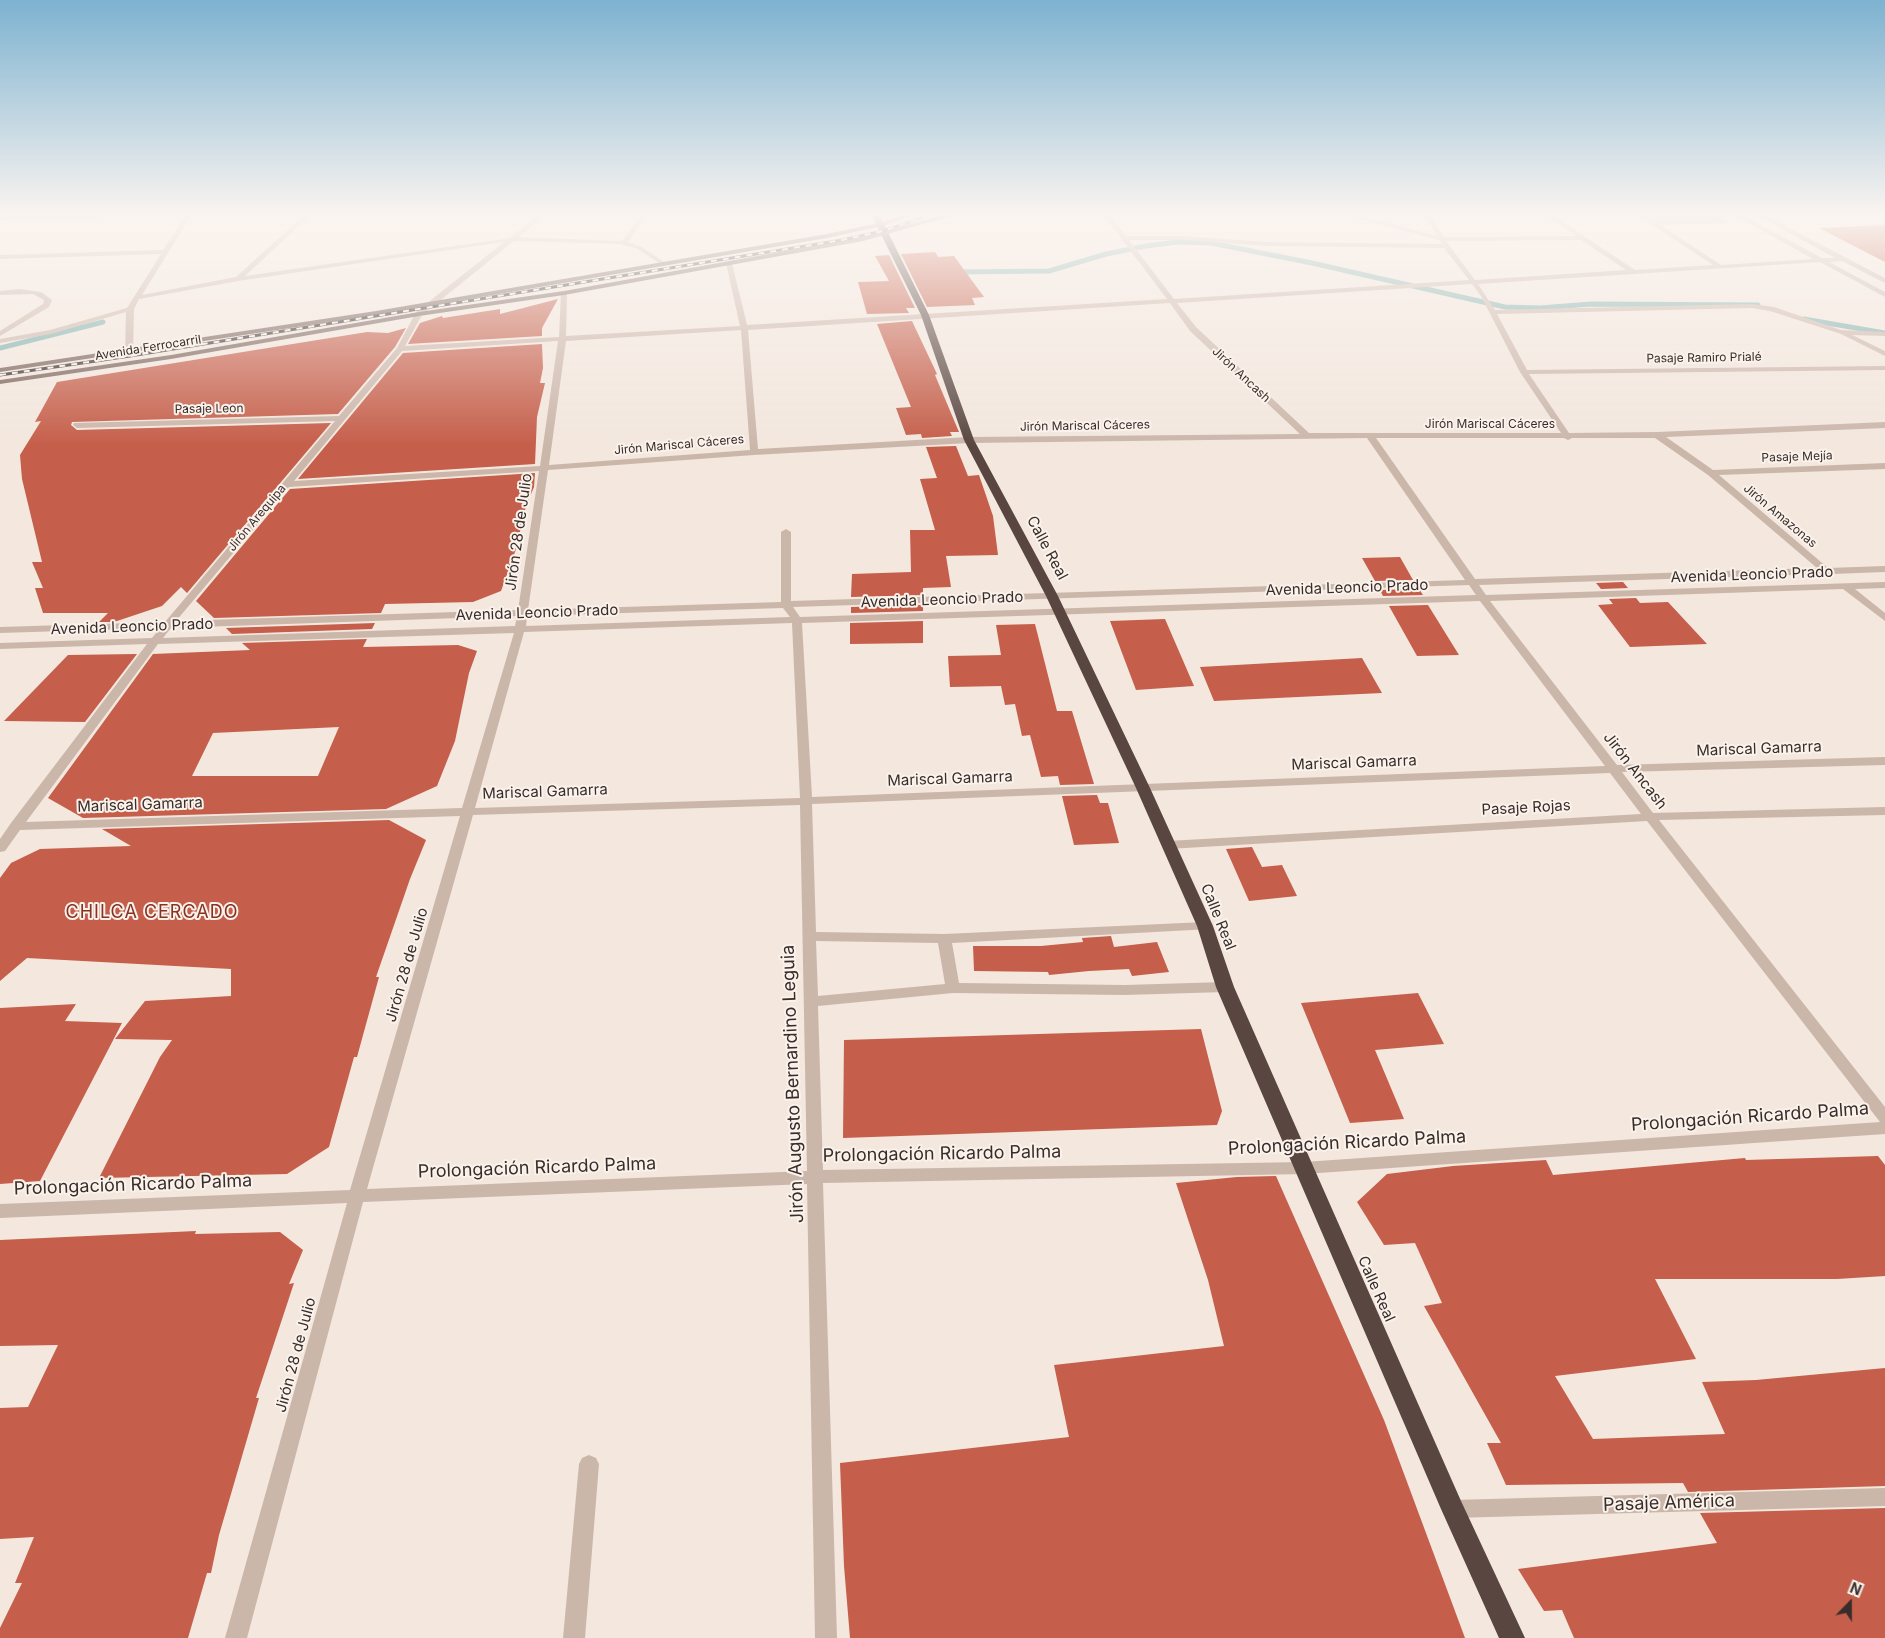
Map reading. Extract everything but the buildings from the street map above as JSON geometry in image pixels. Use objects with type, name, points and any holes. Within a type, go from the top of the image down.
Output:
[{"type":"highway","name":"Calle Real","points":[[914,292],[925,315],[969,440],[1055,603],[1143,788],[1205,926],[1225,987],[1453,1509],[1512,1638]]},
{"type":"main road","name":"Avenida Ferrocarril","points":[[0,370],[129,352],[489,292]]},
{"type":"main road","name":"Avenida Ferrocarril","points":[[0,382],[171,356],[419,314],[567,292]]},
{"type":"street","points":[[129,352],[130,309],[140,292]]},
{"type":"street","points":[[136,298],[166,292]]},
{"type":"street","name":"Jirón Arequipa","points":[[0,848],[154,641],[400,349],[419,314],[445,292]]},
{"type":"street","points":[[736,292],[744,327],[754,452]]},
{"type":"street","name":"Jirón Ancash","points":[[1164,292],[1199,335],[1307,436]]},
{"type":"street","points":[[400,349],[1309,292]]},
{"type":"street","points":[[1482,292],[1524,372],[1568,436]]},
{"type":"street","points":[[0,293],[38,293],[48,300],[46,305],[0,334]]},
{"type":"street","name":"Jirón 28 de Julio","points":[[236,1638],[357,1196],[520,629],[563,338],[564,293]]},
{"type":"street","points":[[1492,311],[1752,306],[1771,309],[1840,332],[1885,354]]},
{"type":"street","points":[[0,341],[51,332],[130,309]]},
{"type":"street","points":[[1840,332],[1885,334]]},
{"type":"street","name":"Pasaje Ramiro Prialé","points":[[1524,372],[1885,368]]},
{"type":"street","name":"Pasaje Leon","points":[[77,425],[341,418]]},
{"type":"street","name":"Jirón Mariscal Cáceres","points":[[286,484],[544,468],[754,452],[969,440],[1307,436],[1657,435],[1885,425]]},
{"type":"street","name":"Jirón Amazonas","points":[[1657,435],[1710,473],[1826,572],[1885,618]]},
{"type":"street","name":"Jirón Ancash","points":[[1370,436],[1483,598],[1650,817],[1885,1118]]},
{"type":"street","name":"Pasaje Mejía","points":[[1710,473],[1885,466]]},
{"type":"street","points":[[786,532],[786,604],[797,620]]},
{"type":"street","name":"Avenida Leoncio Prado","points":[[0,646],[797,620],[1055,603],[1472,583],[1885,569]]},
{"type":"street","name":"Avenida Leoncio Prado","points":[[0,630],[786,604],[1483,598],[1885,585]]},
{"type":"street","name":"Jirón Augusto Bernardino Leguia","points":[[797,620],[806,801],[826,1638]]},
{"type":"street","name":"Mariscal Gamarra","points":[[15,826],[469,810],[806,801],[1613,769],[1885,761]]},
{"type":"street","name":"Pasaje Rojas","points":[[1168,845],[1650,817],[1885,811]]},
{"type":"street","points":[[808,936],[944,939],[1205,926]]},
{"type":"street","points":[[944,939],[952,988]]},
{"type":"street","points":[[811,1002],[952,988],[1125,990],[1225,987]]},
{"type":"street","name":"Prolongación Ricardo Palma","points":[[0,1211],[815,1176],[1304,1168],[1885,1128]]},
{"type":"street","points":[[574,1638],[589,1464]]},
{"type":"street","name":"Pasaje América","points":[[1453,1509],[1885,1497]]},
{"type":"waterway","points":[[1441,292],[1505,307],[1540,308],[1591,304],[1758,305]]},
{"type":"waterway","points":[[1804,319],[1885,333]]},
{"type":"waterway","points":[[0,348],[103,322]]},
{"type":"railway","points":[[0,375],[130,356],[520,292]]},
{"type":"district","name":"CHILCA CERCADO","points":[[152,913]]}]
